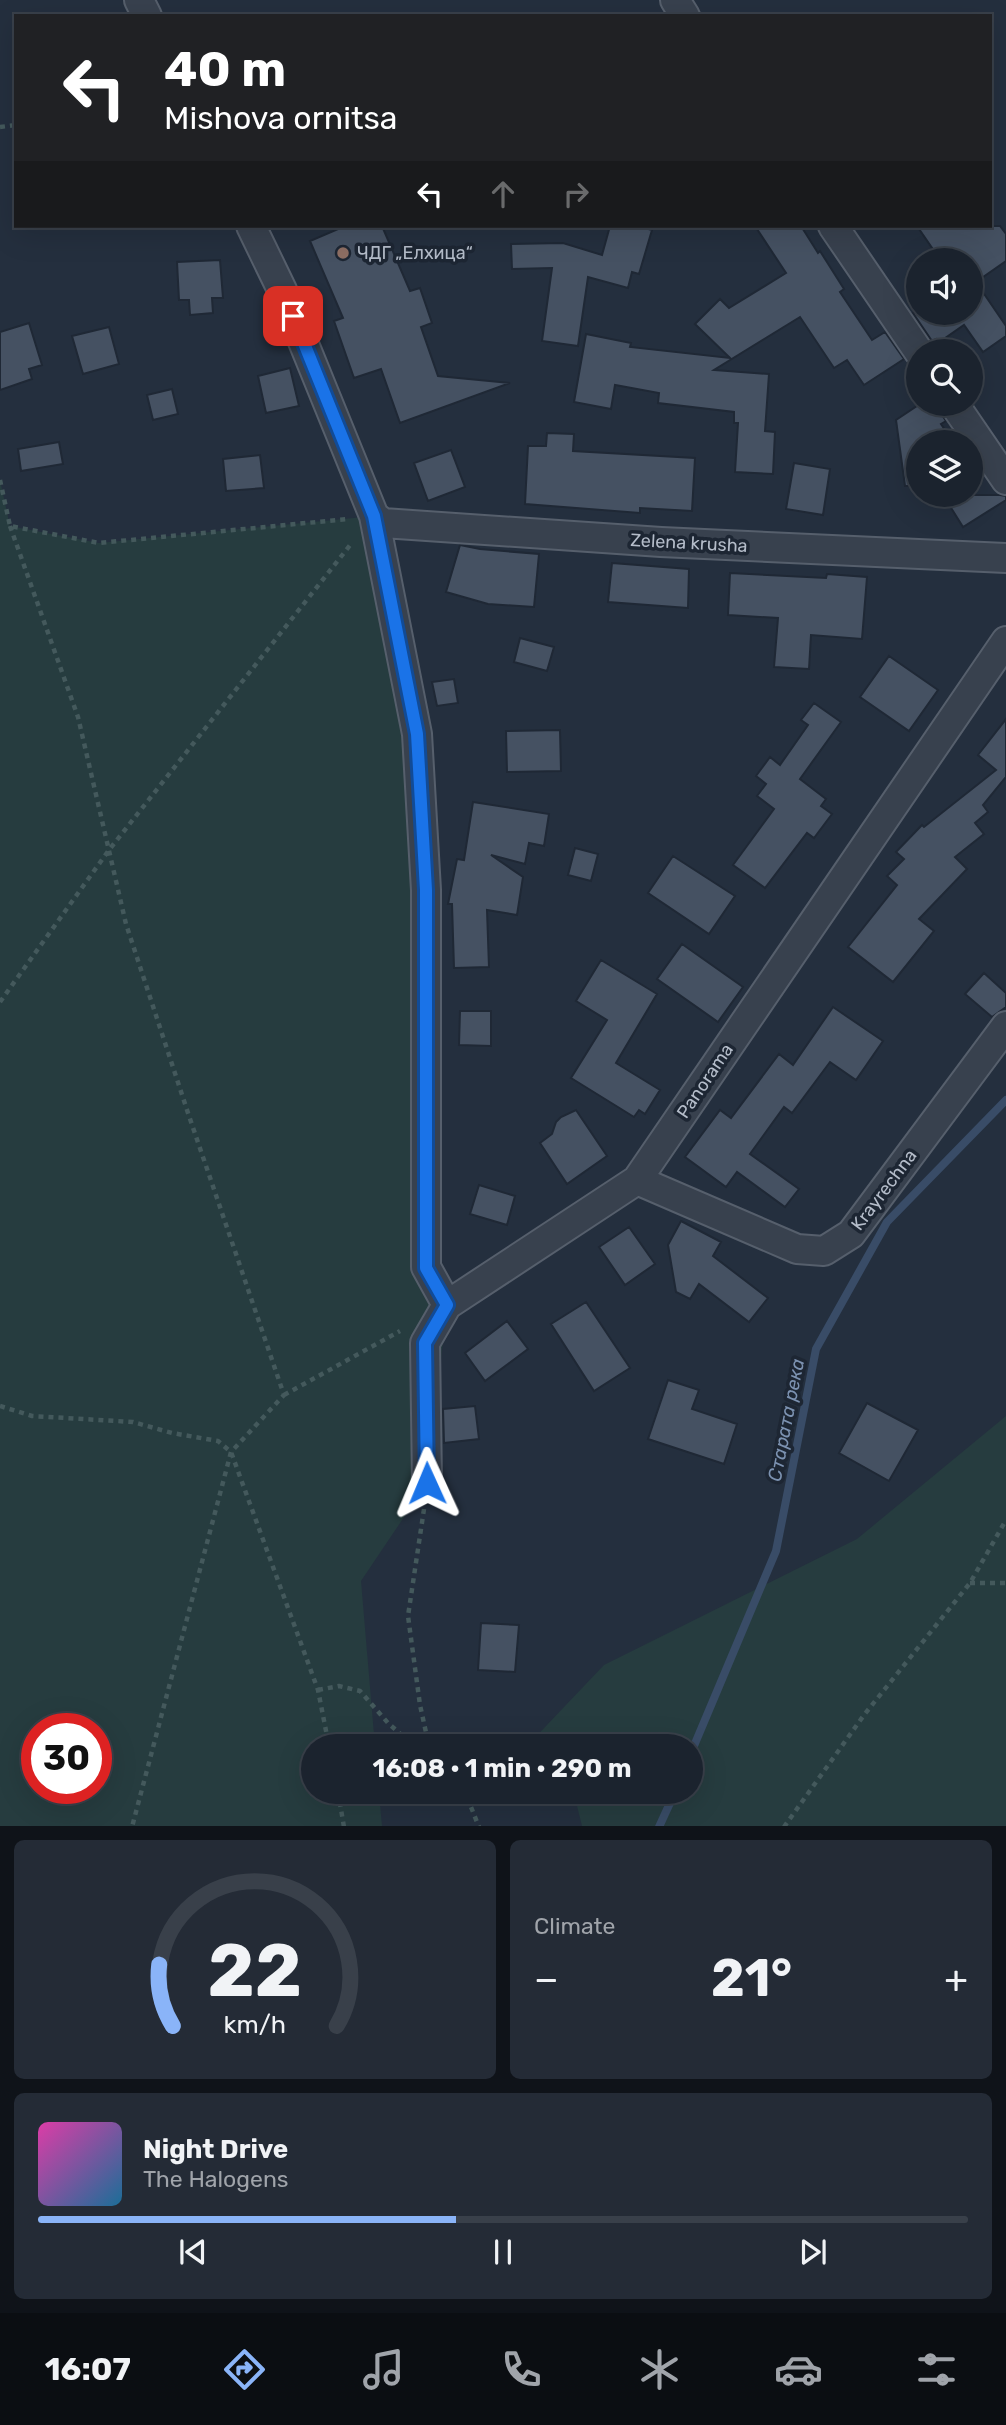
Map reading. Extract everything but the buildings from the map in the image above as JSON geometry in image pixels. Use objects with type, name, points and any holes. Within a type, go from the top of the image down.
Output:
[{"type":"street","points":[[252,228],[282,290],[374,516],[417,734],[426,890],[426,1268],[447,1305]]},
{"type":"street","points":[[833,228],[910,339]]},
{"type":"street","points":[[962,416],[1006,480]]},
{"type":"street","name":"Zelena krusha","points":[[374,516],[383,523],[590,538],[1006,558]]},
{"type":"street","name":"Panorama","points":[[427,1483],[425,1343],[447,1305],[637,1180],[1006,641]]},
{"type":"street","name":"Krayrechna","points":[[637,1180],[797,1249],[824,1251],[851,1234],[1006,1026]]},
{"type":"path","points":[[0,480],[10,526],[78,717],[135,949],[284,1395]]},
{"type":"path","points":[[10,526],[100,543],[374,516]]},
{"type":"path","points":[[0,1002],[109,850],[374,516]]},
{"type":"path","points":[[132,1826],[231,1452],[284,1395],[401,1331]]},
{"type":"path","points":[[0,1406],[32,1416],[133,1422],[172,1433],[218,1441],[231,1452],[318,1690],[327,1734]]},
{"type":"path","points":[[426,1734],[408,1616],[427,1483]]},
{"type":"path","points":[[784,1826],[864,1715],[970,1583],[1006,1520]]},
{"type":"path","points":[[970,1583],[1006,1583]]},
{"type":"path","points":[[318,1690],[339,1686],[360,1691],[400,1734]]},
{"type":"path","points":[[340,1804],[344,1826]]},
{"type":"path","points":[[468,1804],[479,1826]]},
{"type":"green space","points":[[0,480],[10,526],[99,543],[374,516],[417,734],[426,1267],[447,1305],[427,1483],[361,1581],[374,1734],[301,1734],[301,1804],[380,1804],[382,1826],[0,1826]]},
{"type":"green space","points":[[1006,1416],[1006,1826],[582,1826],[576,1804],[703,1804],[703,1734],[538,1734],[604,1665],[857,1539]]},
{"type":"waterway","name":"Старата река","points":[[699,1734],[776,1551],[816,1349],[887,1222],[1006,1100]]},
{"type":"waterway","name":"Старата река","points":[[659,1826],[670,1804]]},
{"type":"place","name":"ЧДГ „Елхица“","points":[[343,253]]},
{"type":"route","points":[[293,316],[374,516],[417,734],[426,890],[426,1268],[447,1305],[425,1343],[427,1483]]}]
